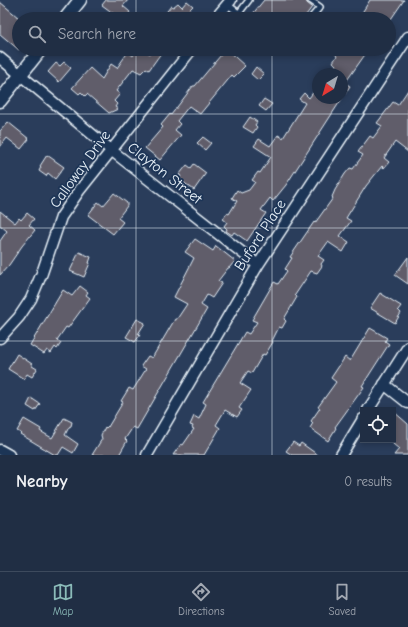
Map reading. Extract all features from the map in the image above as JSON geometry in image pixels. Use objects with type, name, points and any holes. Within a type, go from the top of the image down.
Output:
[{"type":"street","points":[[71,12],[80,0]]},
{"type":"street","points":[[221,12],[229,2]]},
{"type":"street","name":"Buford Place","points":[[396,55],[408,37]]},
{"type":"street","points":[[0,102],[36,56]]},
{"type":"street","name":"Calloway Drive","points":[[0,338],[19,317],[31,299],[42,273],[61,218],[79,191],[186,56]]},
{"type":"street","name":"Buford Place","points":[[147,455],[258,265],[396,56]]},
{"type":"street","name":"Clayton Street","points":[[0,58],[111,150],[258,265]]},
{"type":"street","points":[[370,407],[408,347]]},
{"type":"street","points":[[384,384],[408,404]]},
{"type":"street","points":[[341,455],[360,424]]},
{"type":"street","points":[[0,450],[9,455]]},
{"type":"lane","points":[[240,12],[249,0]]},
{"type":"lane","points":[[310,0],[320,8],[316,12]]},
{"type":"lane","points":[[229,2],[238,12]]},
{"type":"building","points":[[106,0],[128,0],[123,6],[130,12],[112,12],[102,5]]},
{"type":"building","points":[[264,0],[306,0],[312,7],[308,12],[254,12]]},
{"type":"building","points":[[370,0],[404,0],[396,12],[362,12]]},
{"type":"building","points":[[187,1],[193,6],[188,11],[189,12],[166,12],[171,6],[173,7],[178,3],[182,7]]},
{"type":"building","points":[[0,2],[12,12],[12,44],[0,34]]},
{"type":"building","points":[[125,56],[159,56],[149,70],[146,68],[141,73],[133,69],[116,91],[120,94],[114,101],[117,104],[115,107],[118,109],[109,113],[87,94],[85,96],[81,92],[79,94],[72,88],[90,68],[102,79],[111,64],[117,68]]},
{"type":"building","points":[[220,56],[234,56],[245,66],[234,77],[232,75],[200,114],[189,106],[177,121],[180,124],[175,130],[181,135],[160,160],[145,148],[163,127],[161,125],[170,114],[171,115],[193,86],[195,86]]},
{"type":"building","points":[[337,56],[364,56],[348,79],[348,68],[334,68],[336,65],[333,62]]},
{"type":"building","points":[[64,62],[71,68],[59,82],[48,72],[56,63],[60,66]]},
{"type":"building","points":[[256,67],[264,74],[258,80],[251,74]]},
{"type":"building","points":[[408,90],[408,152],[395,142],[384,158],[389,162],[384,168],[382,166],[366,186],[346,218],[351,221],[340,236],[349,242],[343,252],[328,242],[318,256],[324,260],[321,264],[322,266],[317,273],[311,271],[295,295],[297,297],[284,319],[286,321],[282,328],[279,327],[272,341],[273,342],[265,355],[263,354],[252,373],[248,371],[240,383],[251,390],[239,408],[242,410],[237,417],[225,410],[216,425],[220,428],[204,455],[173,455],[181,444],[183,445],[194,429],[192,428],[193,426],[190,425],[194,416],[199,419],[206,404],[203,402],[245,332],[249,334],[257,322],[252,320],[274,282],[278,284],[287,271],[285,269],[292,258],[290,257],[314,222],[315,223],[333,198],[332,197],[335,190],[345,174],[350,168],[353,169],[363,155],[358,152],[370,136],[373,138],[382,126],[377,123],[393,102],[398,105]]},
{"type":"building","points":[[304,93],[309,98],[312,94],[312,104],[338,104],[286,185],[273,201],[270,198],[261,210],[266,213],[247,241],[234,232],[232,235],[226,231],[227,229],[224,226],[227,222],[223,219],[227,213],[229,214],[237,201],[232,198],[237,190],[241,193],[249,190],[255,182],[252,180],[258,172],[260,173],[271,157],[254,146],[259,139],[270,146],[278,135],[283,138],[305,103],[299,99]]},
{"type":"building","points":[[264,99],[272,104],[266,111],[259,106]]},
{"type":"building","points":[[250,117],[257,122],[255,125],[257,127],[253,133],[243,127]]},
{"type":"building","points":[[8,122],[29,139],[21,149],[7,138],[0,147],[0,131]]},
{"type":"building","points":[[203,137],[211,143],[205,150],[197,143]]},
{"type":"building","points":[[47,155],[64,167],[55,179],[48,173],[46,176],[39,171],[40,166]]},
{"type":"building","points":[[194,164],[206,173],[194,190],[179,179],[181,176],[179,175],[187,165],[191,168]]},
{"type":"building","points":[[114,193],[127,203],[127,206],[118,218],[123,222],[113,234],[88,215],[98,202],[103,206]]},
{"type":"building","points":[[0,211],[15,223],[19,218],[21,220],[27,213],[34,219],[29,225],[35,230],[0,275],[0,241],[7,231],[0,225]]},
{"type":"building","points":[[195,239],[213,251],[216,246],[235,261],[218,281],[222,283],[212,298],[207,295],[201,305],[207,309],[137,429],[133,427],[125,439],[127,441],[119,455],[92,455],[102,439],[101,435],[105,427],[108,427],[123,402],[121,401],[129,388],[133,390],[146,369],[141,366],[148,356],[152,358],[175,319],[177,319],[187,304],[174,297],[194,258],[185,252]]},
{"type":"building","points":[[79,252],[91,257],[84,277],[70,271]]},
{"type":"building","points":[[408,257],[408,284],[395,275]]},
{"type":"building","points":[[80,286],[88,292],[86,295],[90,298],[68,328],[66,327],[57,340],[61,343],[57,349],[55,347],[51,353],[47,350],[44,354],[30,345],[63,290],[72,296]]},
{"type":"building","points":[[380,293],[401,306],[398,310],[401,313],[395,323],[370,308]]},
{"type":"building","points":[[137,319],[145,323],[135,342],[126,337]]},
{"type":"building","points":[[370,328],[387,338],[385,341],[389,344],[362,386],[364,387],[335,427],[336,428],[328,441],[310,428],[313,423],[311,421],[320,408],[318,407],[336,382],[331,378],[345,357],[350,361]]},
{"type":"building","points":[[17,354],[37,369],[32,377],[27,374],[24,379],[8,369]]},
{"type":"building","points":[[31,398],[40,404],[35,411],[27,406]]},
{"type":"building","points":[[396,414],[408,424],[408,455],[394,455],[399,449],[393,444],[396,443]]},
{"type":"building","points":[[64,418],[72,422],[65,435],[78,444],[73,453],[63,447],[58,455],[55,455],[17,431],[24,419],[41,429],[40,431],[52,438]]},
{"type":"building","points":[[293,442],[299,446],[301,443],[318,455],[292,455],[286,451]]}]
